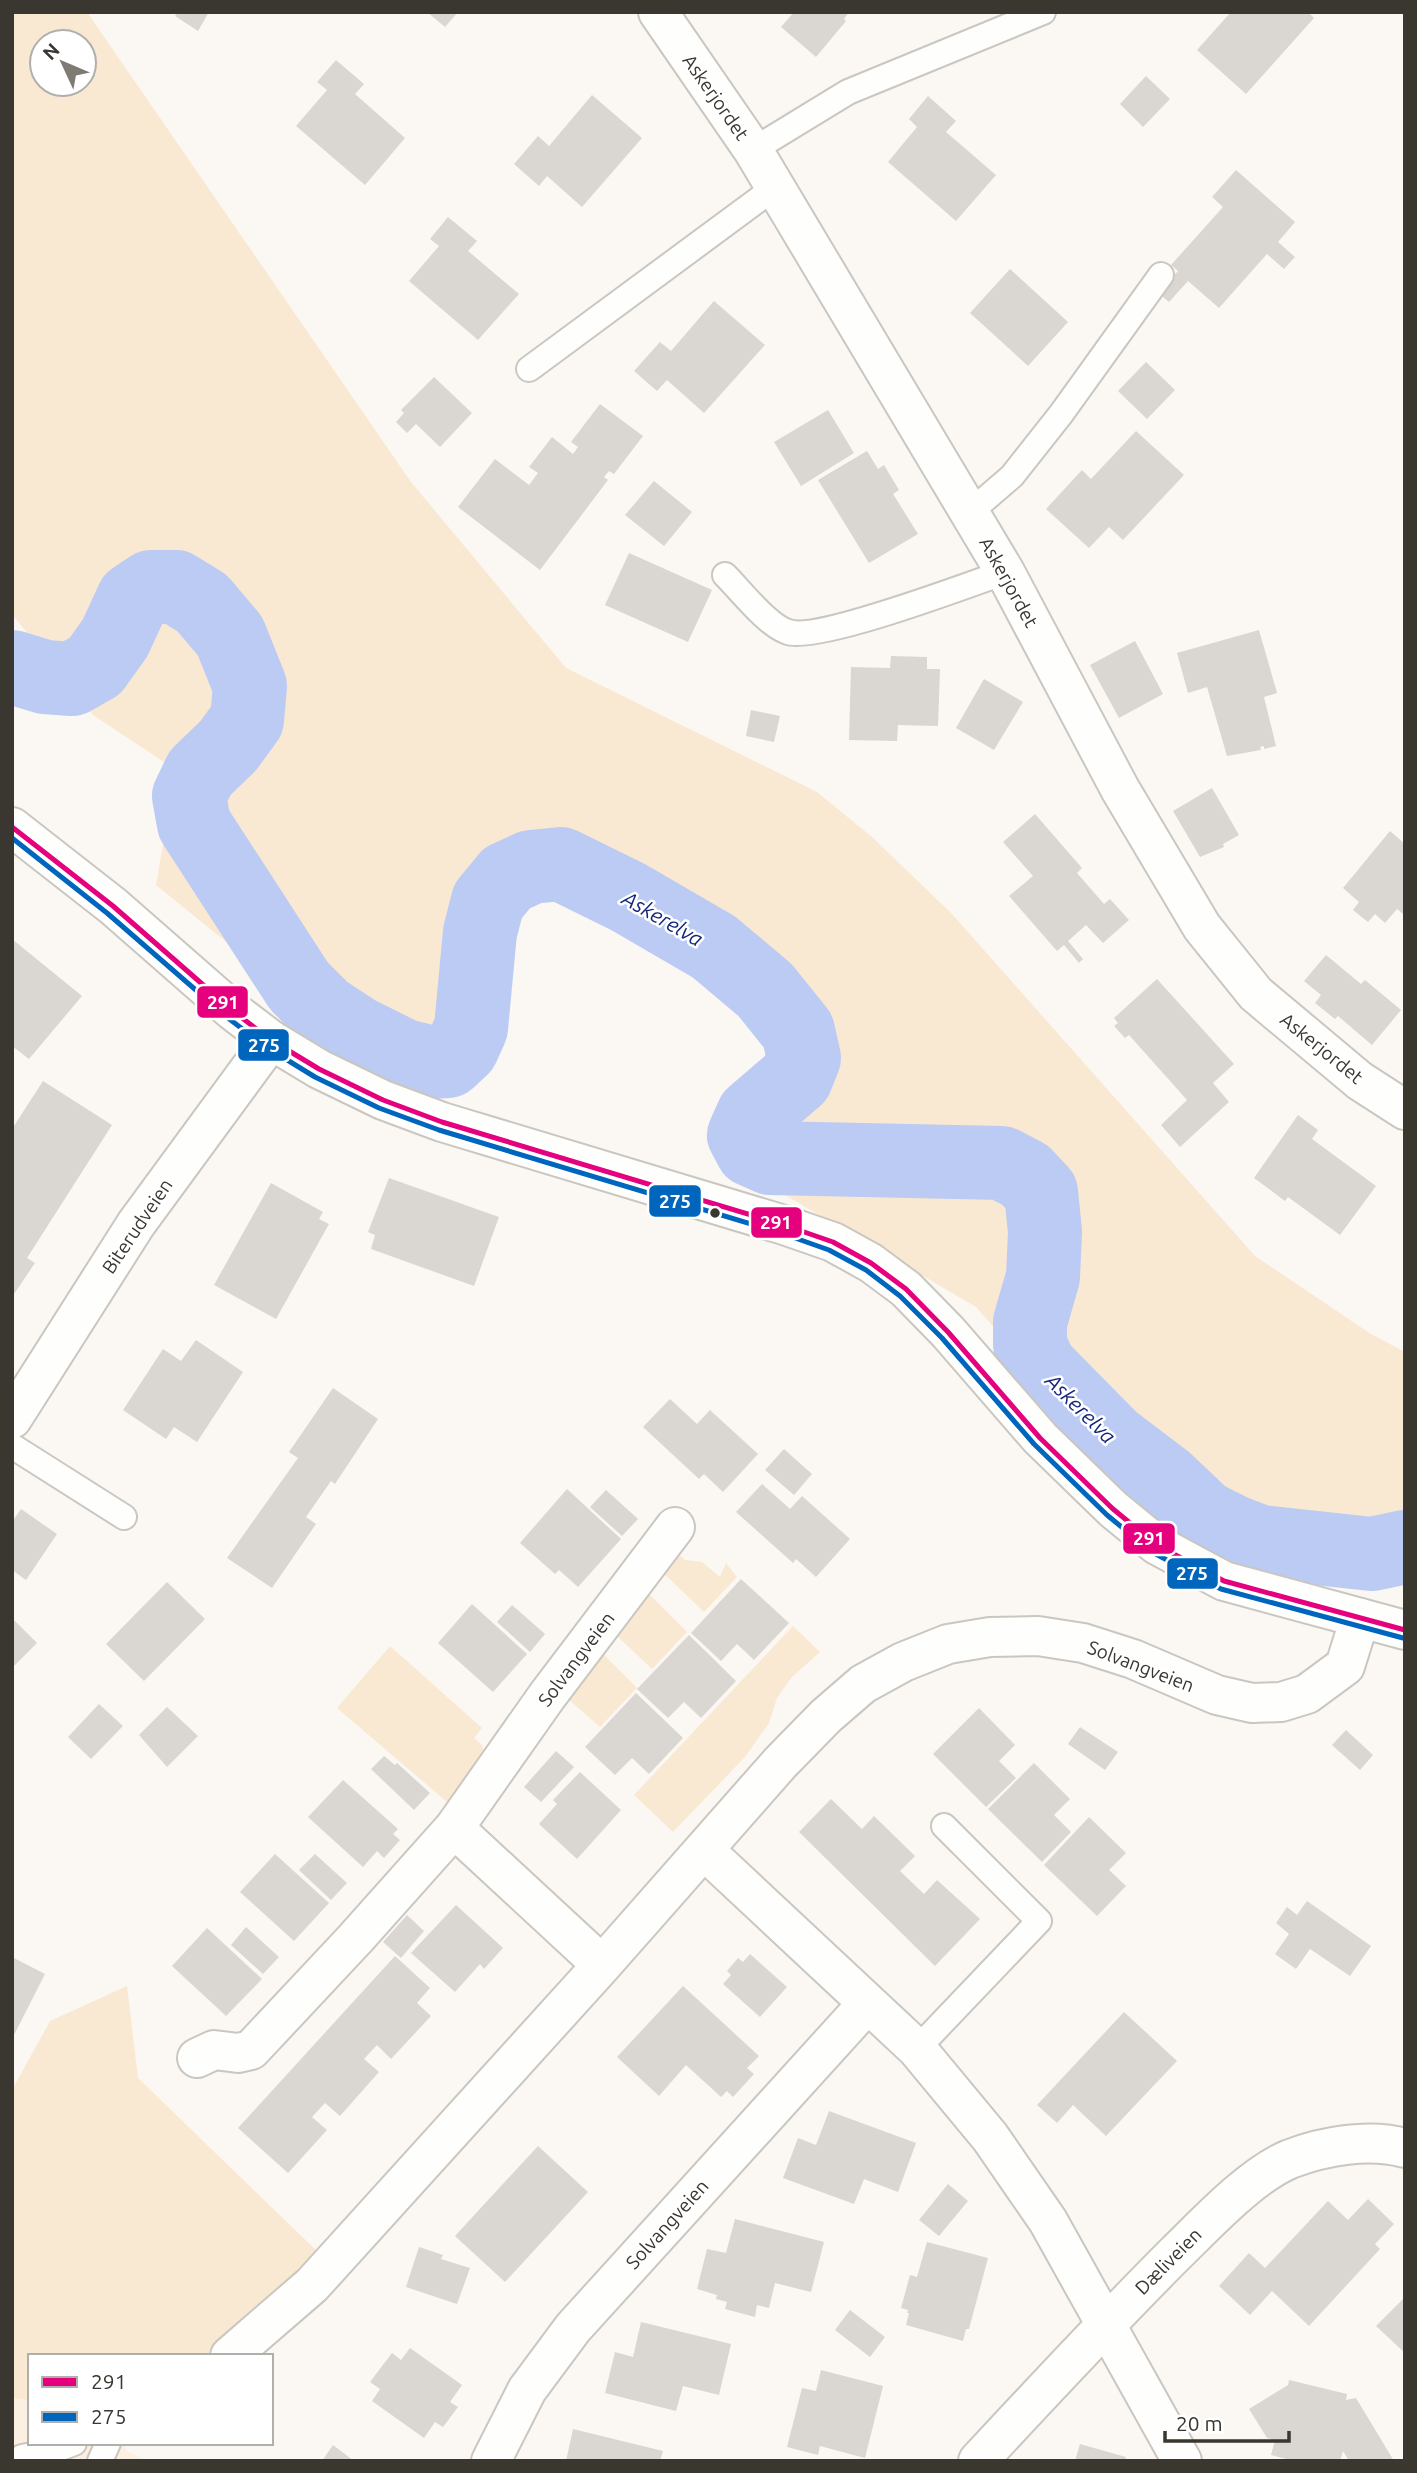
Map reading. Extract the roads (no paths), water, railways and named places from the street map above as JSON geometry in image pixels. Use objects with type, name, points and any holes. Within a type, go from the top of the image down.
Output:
[{"type":"street","name":"Askerjordet","points":[[657,12],[753,150],[1005,572],[1120,789],[1202,927],[1256,994],[1360,1081],[1405,1110]]},
{"type":"street","points":[[12,827],[83,881],[233,1011],[271,1040],[319,1069],[383,1100],[442,1122],[833,1242],[871,1263],[906,1289],[948,1332],[1040,1438],[1113,1510],[1157,1545],[1224,1581],[1405,1630]]},
{"type":"street","name":"Biterudveien","points":[[12,1419],[136,1224],[271,1040]]},
{"type":"street","name":"Solvangveien","points":[[197,2058],[214,2050],[238,2053],[251,2050],[346,1949],[454,1828],[547,1696],[675,1527]]},
{"type":"street","name":"Solvangveien","points":[[232,2354],[312,2285],[602,1965],[780,1763],[826,1716],[863,1684],[903,1662],[948,1644],[990,1637],[1038,1636],[1083,1643],[1133,1660],[1217,1695],[1252,1703],[1281,1702],[1307,1693],[1345,1666],[1360,1618]]},
{"type":"street","points":[[454,1828],[602,1965]]},
{"type":"street","points":[[704,1850],[917,2049],[990,2137],[1048,2221],[1182,2461]]},
{"type":"street","name":"Solvangveien","points":[[491,2461],[527,2390],[573,2328],[867,2004]]},
{"type":"street","name":"Dæliveien","points":[[978,2461],[1106,2323],[1211,2219],[1258,2179],[1289,2160],[1332,2147],[1364,2144],[1405,2148]]},
{"type":"lane","points":[[753,150],[848,92],[1043,12]]},
{"type":"lane","points":[[529,369],[774,188]]},
{"type":"lane","points":[[969,513],[1012,476],[1061,414],[1161,275]]},
{"type":"lane","points":[[724,575],[778,628],[791,634],[841,625],[1005,572]]},
{"type":"lane","points":[[12,1446],[124,1517]]},
{"type":"lane","points":[[917,2049],[1039,1921],[944,1826]]},
{"type":"lane","points":[[19,2461],[22,2457],[69,2445]]},
{"type":"lane","points":[[100,2461],[107,2445]]},
{"type":"waterway","name":"Askerelva","points":[[12,667],[45,677],[72,679],[95,666],[115,638],[133,599],[151,587],[176,587],[202,603],[230,636],[250,686],[247,720],[228,746],[200,773],[189,796],[194,824],[299,986],[324,1011],[356,1032],[404,1056],[429,1062],[448,1061],[462,1048],[471,1028],[480,932],[488,901],[507,878],[531,867],[561,864],[628,897],[714,947],[765,990],[798,1031],[804,1058],[796,1078],[753,1115],[744,1135],[752,1150],[770,1158],[1002,1163],[1025,1175],[1041,1192],[1045,1232],[1043,1277],[1030,1322],[1030,1345],[1040,1367],[1112,1440],[1166,1481],[1204,1517],[1260,1542],[1372,1554],[1405,1547]]}]
